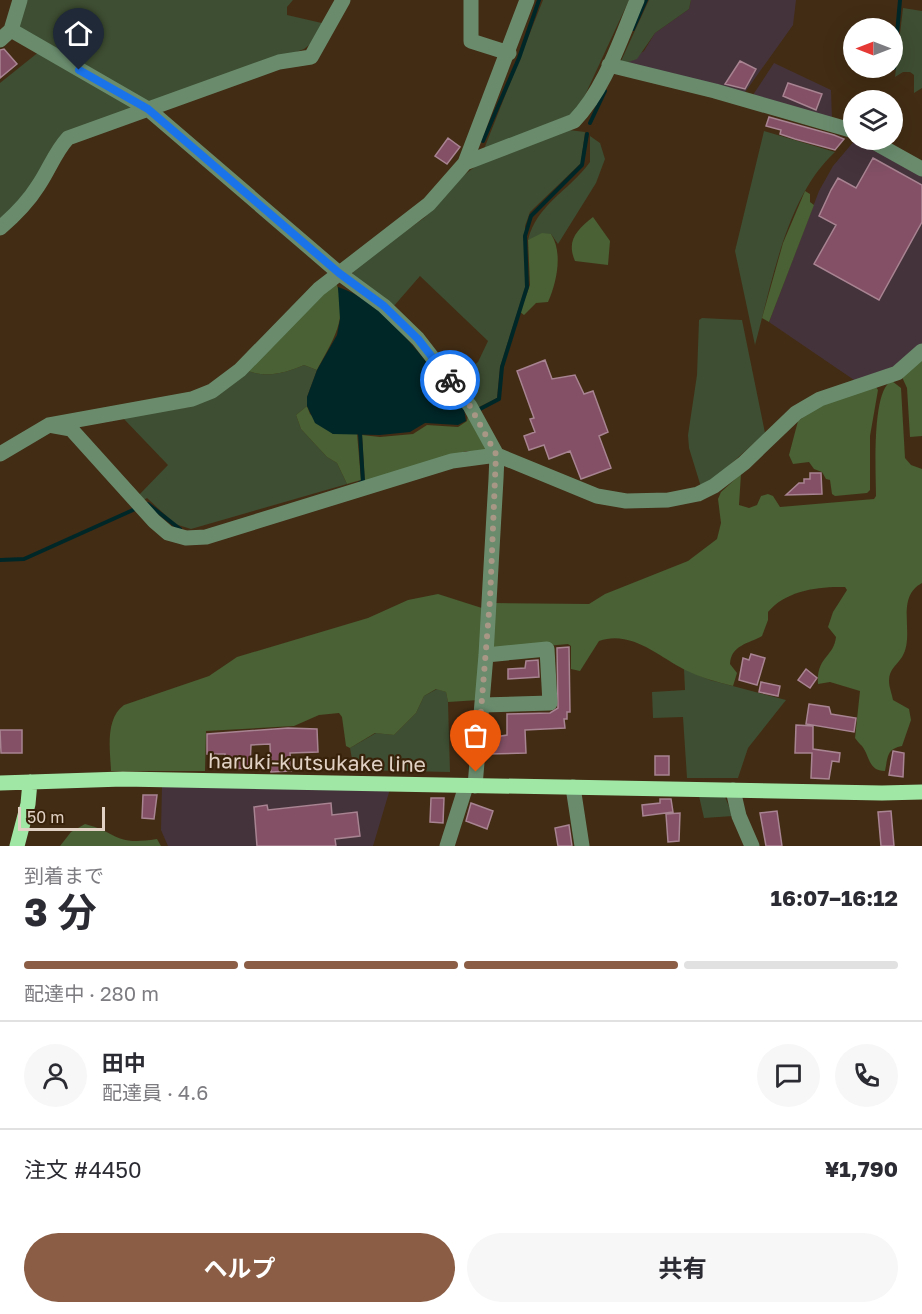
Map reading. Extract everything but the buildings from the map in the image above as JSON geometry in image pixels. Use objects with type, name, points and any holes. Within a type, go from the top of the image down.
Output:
[{"type":"main road","name":"haruki-kutsukake line","points":[[0,783],[123,779],[922,792]]},
{"type":"main road","points":[[9,846],[26,782]]},
{"type":"main road","points":[[17,846],[28,804],[26,782]]},
{"type":"street","points":[[20,0],[6,35],[148,109],[339,273],[384,306],[418,339],[470,406],[496,454],[482,705],[471,786],[447,846]]},
{"type":"street","points":[[0,228],[20,210],[39,185],[61,145],[68,138],[279,62],[311,57],[343,0]]},
{"type":"street","points":[[471,0],[471,41],[509,53]]},
{"type":"street","points":[[0,454],[50,425],[192,399],[212,391],[240,370],[319,289],[429,204],[465,163],[509,53],[527,0]]},
{"type":"street","points":[[465,163],[574,121],[584,110],[609,65],[637,0]]},
{"type":"street","points":[[609,65],[715,91],[843,128]]},
{"type":"street","points":[[888,150],[922,169]]},
{"type":"street","points":[[50,425],[71,429],[154,521],[168,533],[186,538],[206,537],[276,517],[452,461],[496,454],[597,496],[627,501],[668,500],[698,494],[714,486],[744,463],[796,413],[820,399],[897,373],[922,351]]},
{"type":"street","points":[[482,705],[550,703],[547,650],[486,655]]},
{"type":"street","points":[[573,787],[582,846]]},
{"type":"street","points":[[733,790],[739,816],[752,846]]},
{"type":"shaded area","points":[[691,0],[796,0],[793,25],[743,95],[626,63],[644,51],[655,33],[689,9]]},
{"type":"shaded area","points":[[774,63],[831,90],[832,120],[751,98]]},
{"type":"shaded area","points":[[847,150],[882,150],[922,172],[922,345],[904,362],[857,382],[769,322],[819,191],[833,166]]},
{"type":"shaded area","points":[[162,786],[390,789],[373,846],[168,846],[161,830]]},
{"type":"green space","points":[[22,0],[293,0],[287,7],[287,15],[326,24],[313,42],[304,49],[154,106],[18,29]]},
{"type":"green space","points":[[543,0],[629,0],[580,106],[570,115],[484,149]]},
{"type":"green space","points":[[649,0],[691,0],[689,9],[655,33],[637,59],[626,63],[621,61]]},
{"type":"green space","points":[[903,8],[922,11],[922,88],[914,93],[914,75],[910,72],[903,72]]},
{"type":"green space","points":[[40,51],[138,108],[70,133],[36,184],[0,225],[0,83]]},
{"type":"green space","points":[[569,130],[585,132],[581,163],[530,212],[525,226],[525,288],[500,367],[497,398],[475,409],[454,380],[478,362],[488,341],[420,276],[393,307],[352,275],[354,268],[424,218],[460,178],[476,166]]},
{"type":"green space","points":[[764,131],[835,152],[804,192],[793,216],[775,269],[755,345],[735,251]]},
{"type":"green space","points":[[590,136],[600,143],[605,159],[596,183],[558,244],[551,234],[528,240],[538,217],[590,162]]},
{"type":"green space","points":[[805,191],[810,194],[810,202],[814,205],[769,322],[762,318],[783,243]]},
{"type":"green space","points":[[593,217],[610,241],[608,265],[575,261],[572,247],[575,236]]},
{"type":"green space","points":[[542,233],[551,234],[555,241],[558,258],[556,276],[548,302],[536,303],[524,315],[520,312],[530,285],[528,240]]},
{"type":"green space","points":[[336,282],[340,295],[340,318],[317,370],[304,365],[276,374],[248,371]]},
{"type":"green space","points":[[702,318],[742,320],[765,433],[713,480],[701,487],[689,448],[688,435],[697,375],[699,320]]},
{"type":"green space","points":[[922,360],[922,436],[910,437],[907,388],[902,377]]},
{"type":"green space","points":[[304,365],[317,370],[307,397],[307,406],[296,415],[301,429],[327,457],[337,463],[347,484],[191,529],[175,524],[147,498],[142,501],[138,496],[168,465],[123,418],[189,407],[248,371],[276,374]]},
{"type":"green space","points":[[892,381],[901,388],[905,458],[911,465],[922,469],[922,583],[909,598],[906,648],[889,677],[893,700],[909,709],[911,720],[902,746],[893,749],[889,754],[885,771],[872,766],[865,750],[855,738],[860,691],[830,682],[818,684],[822,663],[835,644],[836,637],[828,627],[833,612],[847,590],[845,587],[803,591],[775,605],[768,612],[768,620],[762,636],[741,646],[733,653],[730,664],[737,673],[733,686],[691,673],[644,646],[622,639],[599,641],[580,671],[571,669],[571,646],[568,644],[492,651],[493,603],[589,604],[605,594],[688,561],[717,539],[721,523],[718,499],[721,492],[741,474],[739,505],[749,508],[757,505],[761,496],[768,494],[773,496],[780,507],[874,499],[876,496],[878,415],[885,387]]},
{"type":"green space","points":[[876,387],[878,390],[870,436],[870,490],[867,493],[835,496],[832,494],[830,480],[826,479],[822,472],[814,469],[809,462],[793,464],[789,455],[798,421],[821,405]]},
{"type":"green space","points":[[307,406],[310,414],[333,434],[357,433],[361,480],[347,484],[337,463],[327,457],[301,429],[296,415]]},
{"type":"green space","points":[[468,415],[490,451],[466,451],[365,483],[362,435],[380,437],[413,434],[427,425],[458,427],[467,421]]},
{"type":"green space","points":[[438,594],[485,609],[479,700],[448,702],[446,692],[436,689],[424,696],[416,713],[394,735],[375,733],[350,748],[346,746],[342,717],[339,713],[319,715],[294,726],[206,731],[205,771],[111,771],[111,726],[118,711],[124,705],[209,676],[237,657],[368,618],[408,600]]},
{"type":"green space","points":[[684,669],[710,680],[786,700],[748,748],[738,778],[687,778],[683,717],[653,718],[652,692],[685,690]]},
{"type":"green space","points":[[437,689],[446,692],[448,702],[450,772],[354,770],[350,748],[376,733],[394,735],[416,713],[424,696]]},
{"type":"green space","points":[[699,796],[725,797],[733,816],[704,818]]},
{"type":"green space","points":[[85,824],[124,840],[157,839],[161,846],[60,846],[71,832]]},
{"type":"water","points":[[338,287],[368,303],[395,326],[464,409],[466,421],[458,425],[425,423],[410,432],[380,435],[333,434],[315,423],[307,406],[307,397],[317,370],[337,335],[340,319]]},
{"type":"waterway","points":[[483,141],[519,58],[539,0]]},
{"type":"waterway","points":[[633,29],[646,0]]},
{"type":"waterway","points":[[898,18],[900,0]]},
{"type":"waterway","points":[[590,123],[605,91]]},
{"type":"waterway","points":[[480,409],[499,399],[502,367],[527,287],[525,236],[531,216],[582,165],[587,134]]},
{"type":"waterway","points":[[360,433],[363,482],[360,483]]},
{"type":"waterway","points":[[148,504],[180,529]]},
{"type":"waterway","points":[[0,560],[24,559],[133,510]]},
{"type":"way so far","points":[[450,380],[470,406],[490,439],[496,454],[490,600],[476,772]]},
{"type":"route","points":[[79,70],[148,109],[339,273],[384,306],[418,339],[450,380]]}]
